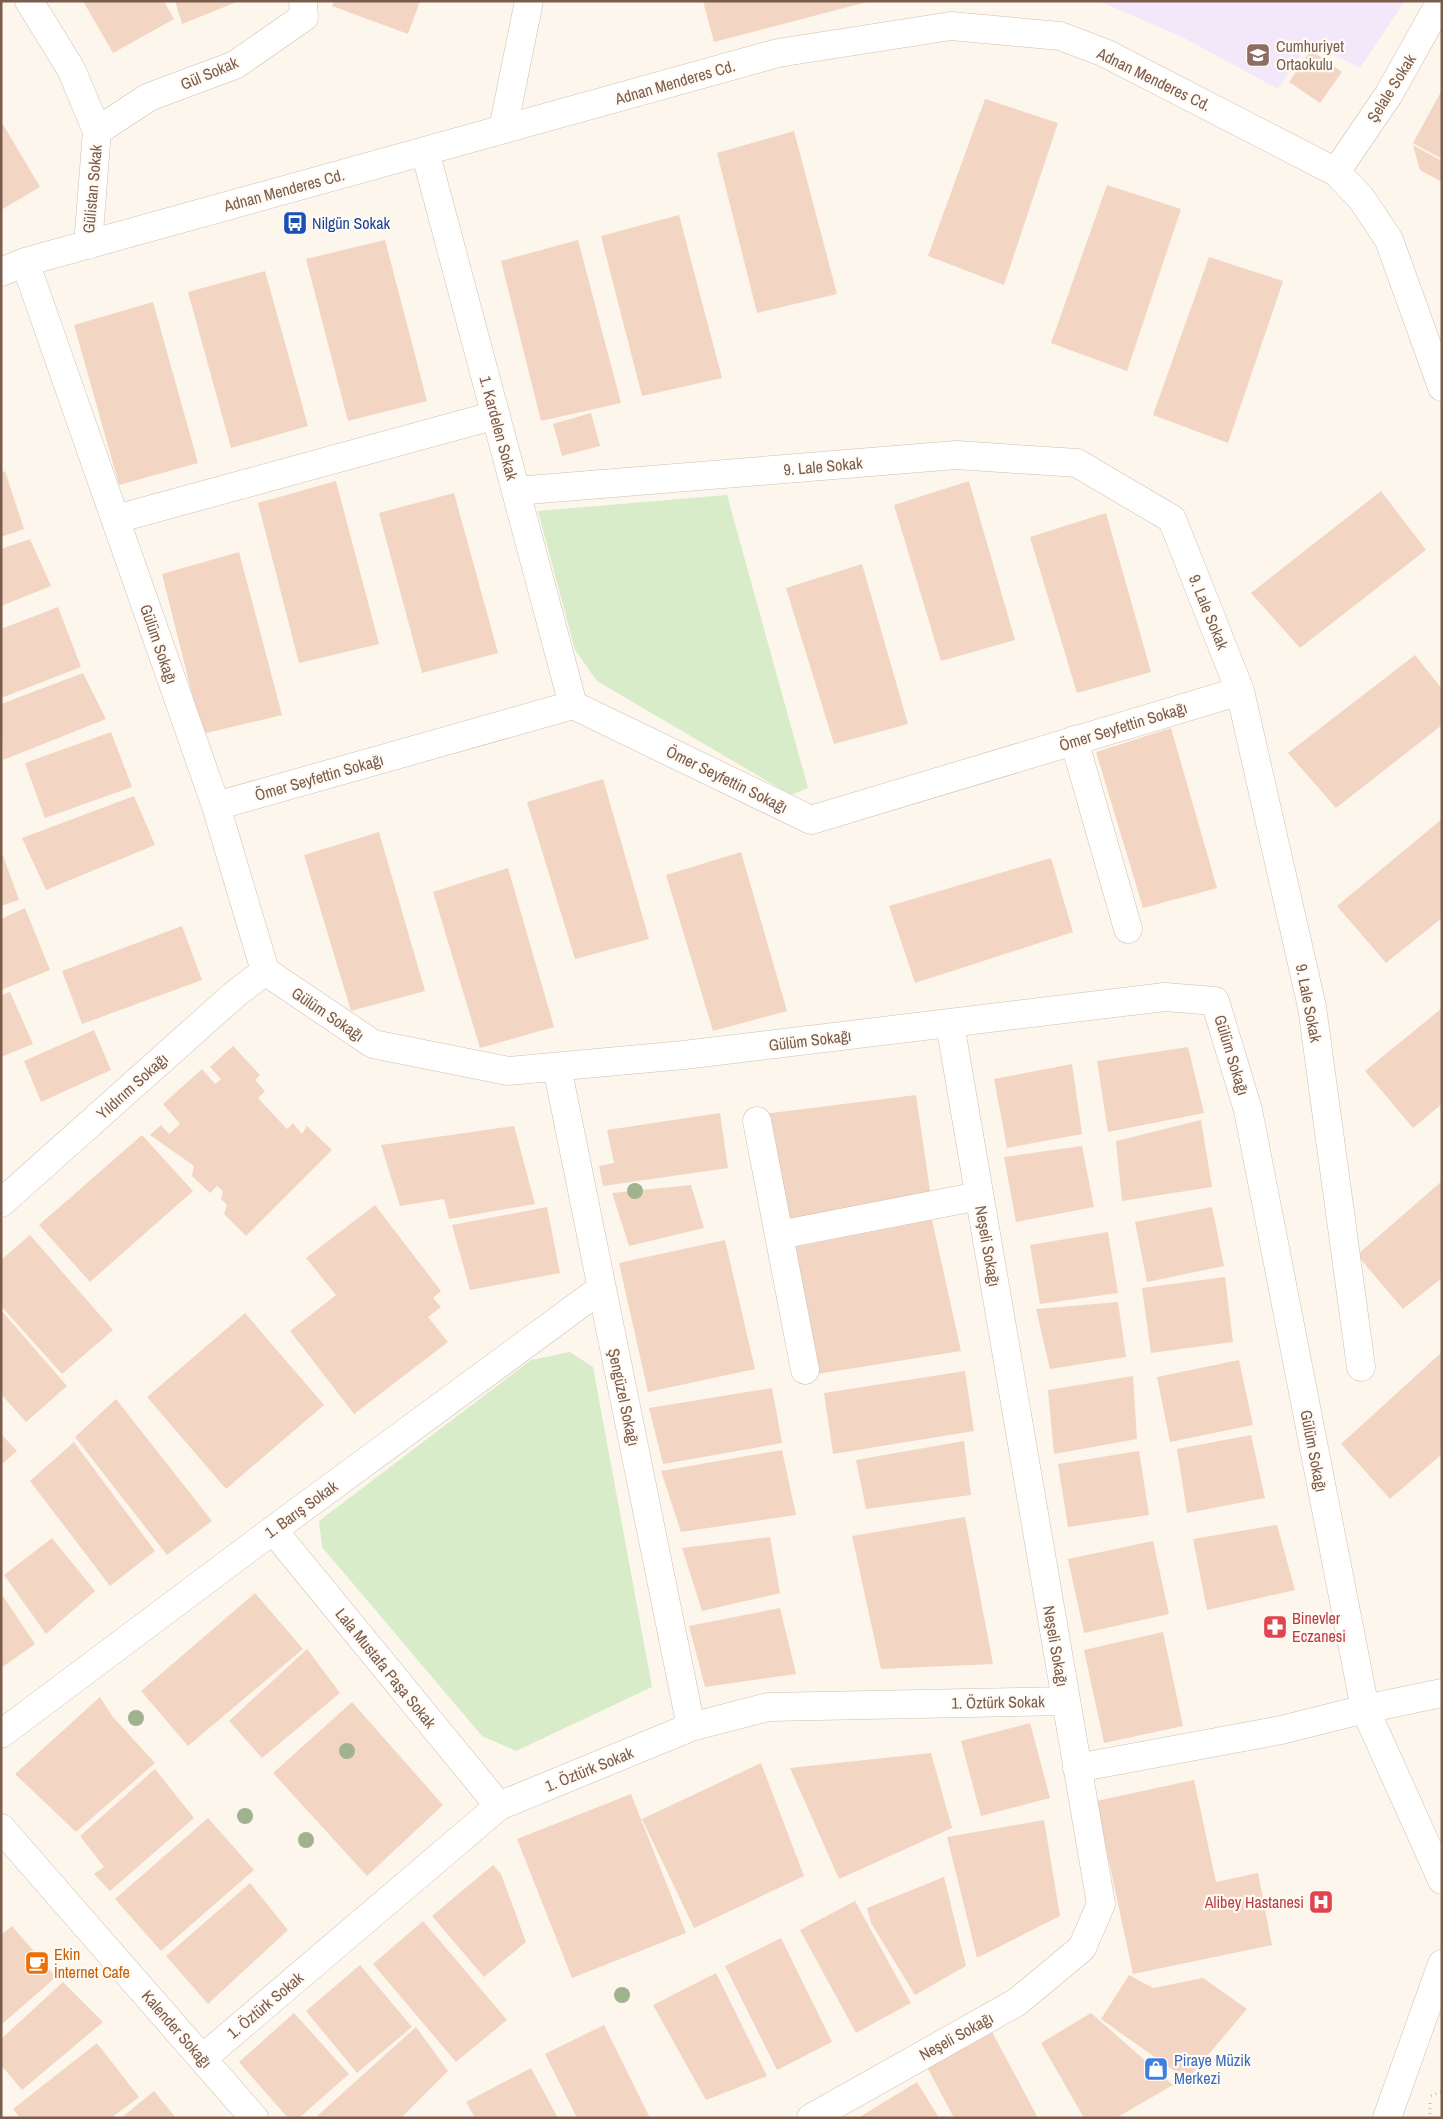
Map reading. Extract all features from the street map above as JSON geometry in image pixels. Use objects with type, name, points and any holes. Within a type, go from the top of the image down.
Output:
[{"type":"street","name":"Gülistan Sokak","points":[[29,1],[71,69],[97,131],[88,245]]},
{"type":"street","name":"Gül Sokak","points":[[97,131],[149,97],[235,65],[304,17],[303,1]]},
{"type":"street","points":[[504,129],[529,1]]},
{"type":"street","name":"Şelale Sokak","points":[[1336,172],[1389,94],[1441,1]]},
{"type":"street","name":"Adnan Menderes Cd.","points":[[13,267],[778,53],[951,26],[1060,36],[1105,52],[1336,172],[1361,198],[1389,240],[1442,387]]},
{"type":"street","name":"1. Kardelen Sokak","points":[[425,151],[574,705]]},
{"type":"street","name":"Gülüm Sokağı","points":[[13,267],[116,519],[216,806],[265,971],[373,1044],[508,1071],[684,1056],[1165,997],[1216,1001],[1248,1110],[1365,1709],[1442,1880]]},
{"type":"street","points":[[116,519],[496,415]]},
{"type":"street","name":"9. Lale Sokak","points":[[516,491],[956,454],[1077,463],[1172,519],[1240,691],[1312,1006],[1361,1367]]},
{"type":"street","name":"Ömer Seyfettin Sokağı","points":[[216,806],[574,705],[811,820],[1240,691]]},
{"type":"street","points":[[1074,740],[1128,929]]},
{"type":"street","name":"Yıldırım Sokağı","points":[[1,1203],[234,995],[265,971]]},
{"type":"street","name":"Neşeli Sokağı","points":[[811,2118],[1017,2002],[1082,1948],[1101,1904],[950,1024]]},
{"type":"street","name":"Şengüzel Sokağı","points":[[557,1067],[691,1726]]},
{"type":"street","points":[[757,1121],[805,1370]]},
{"type":"street","points":[[779,1235],[979,1196]]},
{"type":"street","name":"1. Barış Sokak","points":[[1,1734],[273,1530],[602,1288]]},
{"type":"street","name":"Lala Mustafa Paşa Sokak","points":[[273,1530],[499,1806]]},
{"type":"street","points":[[1077,1768],[1281,1730],[1365,1709],[1442,1693]]},
{"type":"street","name":"1. Öztürk Sokak","points":[[203,2058],[499,1806],[691,1726],[768,1707],[1065,1701]]},
{"type":"street","name":"Kalender Sokağı","points":[[1,1828],[254,2118]]},
{"type":"street","points":[[1387,2118],[1442,1964]]},
{"type":"path","points":[[1429,2096],[1430,2118]]},
{"type":"shaded area","name":"Cumhuriyet Ortaokulu","points":[[1099,1],[1405,1],[1360,68],[1310,42],[1278,89],[1184,38]]},
{"type":"green space","points":[[727,495],[808,788],[791,795],[597,681],[575,650],[538,511]]},
{"type":"green space","points":[[570,1352],[593,1367],[652,1687],[516,1751],[482,1736],[322,1547],[319,1521],[531,1360]]},
{"type":"building","points":[[83,1],[164,1],[174,19],[113,53]]},
{"type":"building","points":[[175,1],[239,1],[182,24]]},
{"type":"building","points":[[334,1],[420,1],[408,34],[332,6]]},
{"type":"building","points":[[703,1],[866,1],[867,2],[714,42]]},
{"type":"building","points":[[1311,50],[1342,72],[1320,103],[1289,82]]},
{"type":"building","points":[[1442,90],[1442,159],[1413,143]]},
{"type":"building","points":[[985,99],[1058,123],[1004,285],[928,256]]},
{"type":"building","points":[[1,121],[40,187],[1,210]]},
{"type":"building","points":[[794,131],[837,294],[757,313],[717,153]]},
{"type":"building","points":[[1413,145],[1442,161],[1442,182],[1420,170]]},
{"type":"building","points":[[1107,185],[1181,209],[1127,371],[1051,343]]},
{"type":"building","points":[[679,215],[722,378],[642,396],[601,236]]},
{"type":"building","points":[[385,240],[427,401],[348,421],[306,259]]},
{"type":"building","points":[[578,240],[621,403],[541,421],[501,261]]},
{"type":"building","points":[[1209,257],[1283,281],[1228,443],[1153,415]]},
{"type":"building","points":[[265,271],[308,426],[231,448],[188,292]]},
{"type":"building","points":[[153,302],[198,463],[119,485],[74,325]]},
{"type":"building","points":[[591,413],[600,446],[562,456],[553,424]]},
{"type":"building","points":[[5,471],[24,529],[1,537],[1,473]]},
{"type":"building","points":[[336,481],[379,644],[299,663],[258,503]]},
{"type":"building","points":[[969,481],[1015,640],[941,661],[894,505]]},
{"type":"building","points":[[1381,491],[1426,550],[1300,648],[1251,593]]},
{"type":"building","points":[[454,493],[498,653],[422,673],[379,513]]},
{"type":"building","points":[[1106,513],[1151,672],[1077,693],[1030,537]]},
{"type":"building","points":[[30,539],[51,586],[1,606],[1,549]]},
{"type":"building","points":[[239,552],[282,715],[202,734],[162,574]]},
{"type":"building","points":[[862,564],[908,724],[834,744],[786,588]]},
{"type":"building","points":[[58,607],[81,667],[1,698],[1,629]]},
{"type":"building","points":[[1415,655],[1442,689],[1442,725],[1336,808],[1288,753]]},
{"type":"building","points":[[83,673],[106,719],[3,760],[1,704]]},
{"type":"building","points":[[1171,728],[1217,888],[1143,908],[1096,752]]},
{"type":"building","points":[[111,732],[132,787],[45,818],[25,763]]},
{"type":"building","points":[[603,779],[649,939],[575,959],[527,802]]},
{"type":"building","points":[[134,796],[155,845],[46,890],[22,838]]},
{"type":"building","points":[[1442,819],[1442,918],[1386,963],[1337,906]]},
{"type":"building","points":[[379,832],[425,991],[351,1011],[304,855]]},
{"type":"building","points":[[1,850],[19,900],[1,906]]},
{"type":"building","points":[[741,852],[787,1011],[713,1031],[666,875]]},
{"type":"building","points":[[1051,858],[1073,932],[915,983],[889,906]]},
{"type":"building","points":[[508,868],[554,1027],[480,1048],[433,892]]},
{"type":"building","points":[[25,908],[50,970],[1,990],[1,919]]},
{"type":"building","points":[[182,926],[202,980],[82,1024],[62,971]]},
{"type":"building","points":[[10,992],[33,1044],[1,1057],[1,995]]},
{"type":"building","points":[[1442,1008],[1442,1104],[1413,1128],[1365,1071]]},
{"type":"building","points":[[94,1030],[111,1070],[41,1102],[24,1061]]},
{"type":"building","points":[[233,1046],[260,1075],[255,1080],[265,1091],[258,1098],[287,1129],[293,1123],[302,1134],[307,1126],[332,1150],[246,1236],[224,1214],[227,1205],[221,1199],[223,1191],[217,1186],[210,1193],[192,1176],[194,1166],[150,1135],[161,1125],[169,1134],[180,1124],[163,1104],[202,1069],[215,1084],[221,1079],[210,1067]]},
{"type":"building","points":[[1188,1047],[1204,1113],[1108,1132],[1097,1061]]},
{"type":"building","points":[[1072,1064],[1082,1134],[1007,1148],[994,1079]]},
{"type":"building","points":[[916,1095],[931,1197],[787,1220],[763,1114]]},
{"type":"building","points":[[720,1113],[728,1168],[603,1186],[599,1166],[614,1163],[607,1130]]},
{"type":"building","points":[[1201,1120],[1212,1187],[1122,1201],[1116,1141]]},
{"type":"building","points":[[514,1126],[535,1204],[449,1219],[444,1199],[400,1206],[381,1145]]},
{"type":"building","points":[[142,1135],[193,1191],[90,1282],[39,1225]]},
{"type":"building","points":[[1082,1146],[1094,1207],[1016,1222],[1004,1157]]},
{"type":"building","points":[[1442,1181],[1442,1278],[1403,1309],[1357,1255]]},
{"type":"building","points":[[691,1185],[704,1228],[629,1246],[612,1193]]},
{"type":"building","points":[[375,1205],[441,1291],[433,1298],[441,1307],[428,1317],[448,1342],[354,1414],[290,1331],[336,1295],[306,1258]]},
{"type":"building","points":[[547,1207],[560,1273],[470,1290],[452,1225]]},
{"type":"building","points":[[1212,1207],[1224,1266],[1147,1282],[1135,1222]]},
{"type":"building","points":[[932,1220],[961,1351],[817,1374],[794,1247]]},
{"type":"building","points":[[1108,1232],[1118,1293],[1040,1304],[1030,1245]]},
{"type":"building","points":[[30,1235],[113,1330],[62,1374],[1,1306],[1,1260]]},
{"type":"building","points":[[725,1240],[755,1369],[648,1392],[619,1263]]},
{"type":"building","points":[[1225,1277],[1233,1342],[1151,1353],[1142,1288]]},
{"type":"building","points":[[1118,1302],[1126,1357],[1050,1369],[1036,1309]]},
{"type":"building","points":[[1,1310],[67,1386],[26,1422],[1,1394]]},
{"type":"building","points":[[245,1313],[324,1405],[226,1489],[147,1397]]},
{"type":"building","points":[[1442,1352],[1442,1454],[1390,1499],[1341,1444]]},
{"type":"building","points":[[1239,1360],[1253,1425],[1170,1442],[1157,1377]]},
{"type":"building","points":[[965,1371],[974,1431],[833,1454],[824,1393]]},
{"type":"building","points":[[1133,1376],[1137,1439],[1054,1454],[1048,1390]]},
{"type":"building","points":[[772,1388],[782,1443],[663,1464],[649,1408]]},
{"type":"building","points":[[116,1399],[212,1521],[167,1555],[75,1437]]},
{"type":"building","points":[[1,1434],[17,1451],[1,1465]]},
{"type":"building","points":[[1251,1435],[1265,1498],[1187,1513],[1177,1449]]},
{"type":"building","points":[[964,1441],[971,1495],[866,1509],[856,1460]]},
{"type":"building","points":[[74,1442],[155,1551],[110,1586],[30,1481]]},
{"type":"building","points":[[782,1450],[796,1515],[681,1532],[661,1471]]},
{"type":"building","points":[[1139,1451],[1149,1515],[1068,1527],[1058,1464]]},
{"type":"building","points":[[965,1517],[993,1664],[881,1669],[852,1536]]},
{"type":"building","points":[[1277,1525],[1295,1590],[1207,1610],[1193,1539]]},
{"type":"building","points":[[770,1537],[780,1593],[702,1611],[682,1548]]},
{"type":"building","points":[[52,1538],[95,1591],[46,1634],[4,1575]]},
{"type":"building","points":[[1153,1541],[1169,1614],[1084,1633],[1068,1559]]},
{"type":"building","points":[[1,1593],[35,1644],[1,1668]]},
{"type":"building","points":[[255,1593],[303,1649],[188,1746],[141,1691]]},
{"type":"building","points":[[780,1608],[796,1674],[705,1687],[689,1626]]},
{"type":"building","points":[[1163,1632],[1183,1726],[1104,1743],[1084,1650]]},
{"type":"building","points":[[307,1649],[340,1693],[262,1758],[229,1721]]},
{"type":"building","points":[[100,1697],[113,1717],[155,1763],[76,1832],[15,1774]]},
{"type":"building","points":[[352,1702],[443,1805],[367,1876],[273,1773]]},
{"type":"building","points":[[1030,1723],[1050,1798],[981,1816],[961,1741]]},
{"type":"building","points":[[931,1753],[952,1828],[839,1879],[790,1768]]},
{"type":"building","points":[[761,1763],[804,1876],[694,1928],[642,1819]]},
{"type":"building","points":[[155,1769],[194,1818],[110,1891],[94,1874],[104,1867],[80,1836]]},
{"type":"building","points":[[1194,1780],[1216,1882],[1258,1873],[1272,1945],[1133,1974],[1096,1801]]},
{"type":"building","points":[[631,1794],[686,1933],[572,1978],[517,1839]]},
{"type":"building","points":[[208,1818],[254,1870],[161,1951],[115,1899]]},
{"type":"building","points":[[1044,1820],[1060,1916],[977,1958],[947,1837]]},
{"type":"building","points":[[493,1865],[501,1874],[526,1942],[484,1977],[432,1916]]},
{"type":"building","points":[[944,1877],[966,1966],[915,1995],[871,1923],[867,1908]]},
{"type":"building","points":[[250,1883],[288,1930],[208,2004],[166,1956]]},
{"type":"building","points":[[855,1901],[911,2003],[856,2033],[800,1930]]},
{"type":"building","points":[[423,1921],[507,2020],[456,2062],[373,1964]]},
{"type":"building","points":[[12,1926],[56,1977],[1,2025],[1,1935]]},
{"type":"building","points":[[781,1938],[832,2042],[777,2070],[725,1966]]},
{"type":"building","points":[[360,1965],[412,2027],[357,2073],[306,2011]]},
{"type":"building","points":[[716,1973],[767,2076],[706,2100],[653,2005]]},
{"type":"building","points":[[1129,1975],[1153,1988],[1203,1978],[1247,2009],[1187,2080],[1101,2019]]},
{"type":"building","points":[[63,1982],[103,2022],[22,2090],[1,2065],[1,2039]]},
{"type":"building","points":[[294,2013],[349,2074],[299,2118],[288,2118],[239,2062]]},
{"type":"building","points":[[1091,2013],[1173,2085],[1116,2118],[1084,2118],[1041,2043]]},
{"type":"building","points":[[604,2025],[650,2118],[577,2118],[545,2054]]},
{"type":"building","points":[[416,2027],[448,2071],[401,2118],[315,2118]]},
{"type":"building","points":[[992,2032],[1038,2118],[954,2118],[927,2067]]},
{"type":"building","points":[[97,2043],[139,2097],[111,2118],[20,2118],[13,2109]]},
{"type":"building","points":[[531,2068],[558,2118],[475,2118],[466,2102]]},
{"type":"building","points":[[917,2082],[939,2118],[858,2118]]},
{"type":"building","points":[[154,2091],[176,2118],[121,2118]]},
{"type":"place","name":"Cumhuriyet Ortaokulu","points":[[1258,55]]},
{"type":"place","name":"Nilgün Sokak","points":[[295,223]]},
{"type":"place","name":"Binevler Eczanesi","points":[[1275,1627]]},
{"type":"place","name":"Alibey Hastanesi","points":[[1321,1902]]},
{"type":"place","name":"Ekin İnternet Cafe","points":[[37,1963]]},
{"type":"place","name":"Piraye Müzik Merkezi","points":[[1156,2069]]}]
